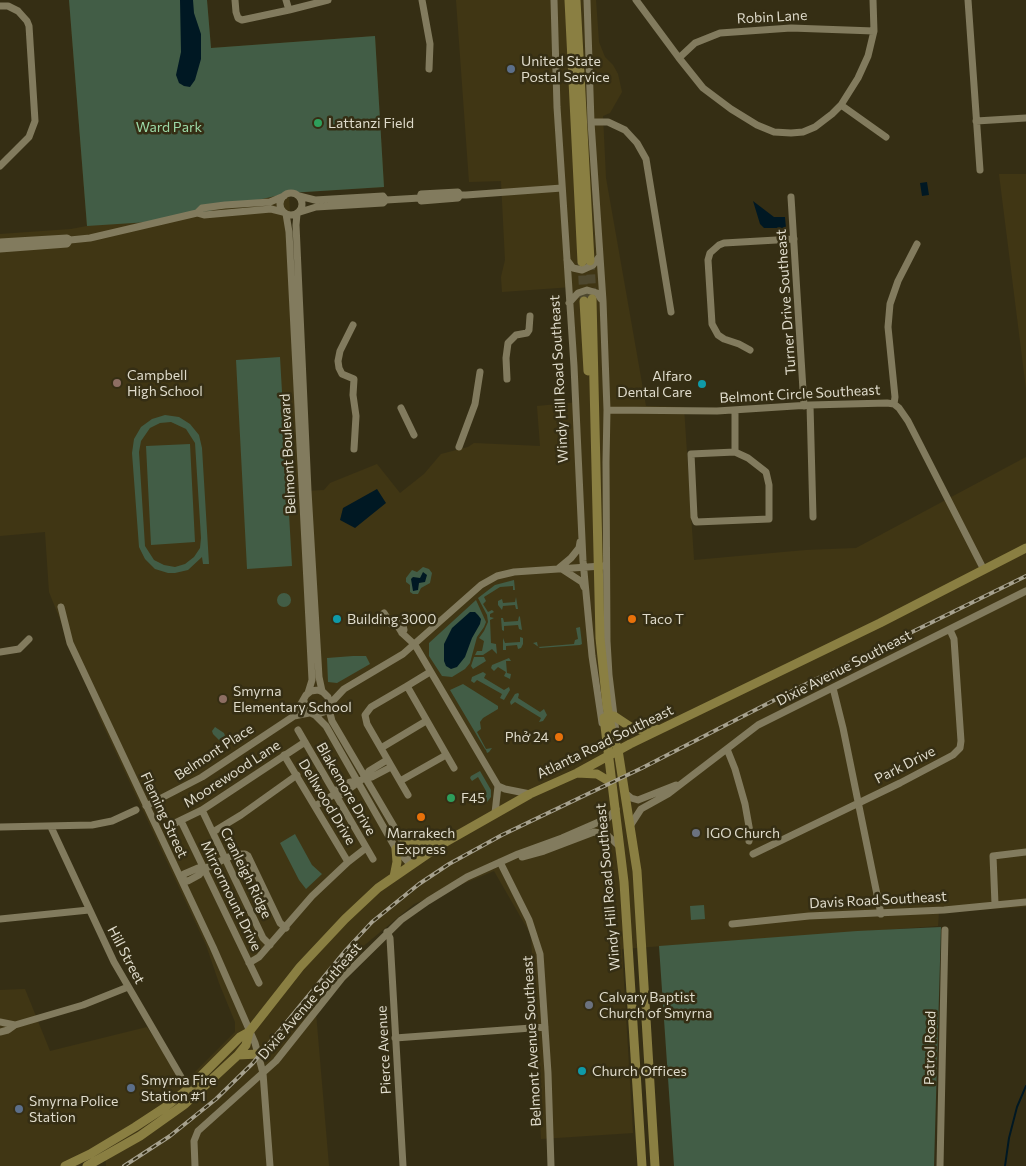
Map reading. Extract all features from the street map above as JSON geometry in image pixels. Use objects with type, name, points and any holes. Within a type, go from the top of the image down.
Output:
[{"type":"main road","points":[[569,0],[586,262],[576,0]]},
{"type":"main road","name":"Windy Hill Road Southeast","points":[[642,1166],[620,848],[596,640],[588,300],[600,638],[607,706],[612,733],[618,750],[637,871],[655,1166]]},
{"type":"main road","name":"Atlanta Road Southeast","points":[[87,1166],[140,1136],[171,1115],[194,1096],[238,1055],[246,1045],[250,1032],[300,967],[333,931],[364,901],[394,877],[442,844],[530,794],[577,773],[661,728],[749,687],[1026,548]]},
{"type":"main road","points":[[614,716],[632,728],[642,730],[661,728]]},
{"type":"main road","points":[[577,773],[597,774],[612,783]]},
{"type":"main road","points":[[399,835],[407,841],[417,844],[436,842],[442,844]]},
{"type":"main road","points":[[394,877],[398,862],[396,849]]},
{"type":"main road","name":"Atlanta Road Southeast","points":[[65,1166],[97,1150],[164,1108],[188,1089],[240,1037],[250,1032]]},
{"type":"main road","points":[[238,1055],[258,1054]]},
{"type":"street","points":[[235,0],[238,18],[242,20],[328,0]]},
{"type":"street","points":[[286,0],[289,10]]},
{"type":"street","points":[[422,0],[430,44],[429,69]]},
{"type":"street","name":"Windy Hill Road Southeast","points":[[554,0],[557,107],[582,536],[587,567],[586,590],[595,681],[608,756]]},
{"type":"street","name":"Windy Hill Road Southeast","points":[[587,0],[591,122],[603,301],[607,410],[605,566],[607,641],[618,750]]},
{"type":"street","points":[[636,0],[703,88],[732,109],[774,132],[803,132],[822,122],[841,104],[865,63],[871,48],[874,31],[873,0]]},
{"type":"street","points":[[968,0],[980,170]]},
{"type":"street","points":[[0,6],[8,6],[18,11],[30,26],[34,114],[34,128],[29,137],[0,166]]},
{"type":"street","name":"Robin Lane","points":[[679,58],[695,43],[720,33],[800,28],[874,31]]},
{"type":"street","points":[[841,104],[886,137]]},
{"type":"street","points":[[976,121],[1026,118]]},
{"type":"street","points":[[591,122],[608,122],[625,130],[637,143],[646,160],[671,312]]},
{"type":"street","points":[[0,242],[90,238],[197,213],[204,215],[271,209],[292,216],[316,207],[383,203],[386,200],[420,198],[421,194],[458,192],[460,195],[562,188]]},
{"type":"street","points":[[197,213],[202,208],[270,202],[292,193],[315,200],[383,196],[386,200]]},
{"type":"street","points":[[284,196],[280,203],[285,213]]},
{"type":"street","points":[[298,213],[303,204],[299,196]]},
{"type":"street","name":"Turner Drive Southeast","points":[[791,197],[807,406],[813,518]]},
{"type":"street","name":"Belmont Boulevard","points":[[285,213],[289,232],[312,680],[308,693]]},
{"type":"street","name":"Belmont Boulevard","points":[[298,213],[296,224],[308,491],[319,681],[322,691]]},
{"type":"street","points":[[750,350],[724,339],[714,330],[708,269],[710,253],[724,243],[794,239]]},
{"type":"street","points":[[0,249],[67,244],[70,240]]},
{"type":"street","points":[[894,404],[895,396],[888,328],[890,304],[898,281],[917,244]]},
{"type":"street","points":[[566,260],[573,268],[582,270],[593,265],[600,257]]},
{"type":"street","points":[[569,303],[578,293],[587,290],[598,293],[603,301]]},
{"type":"street","points":[[508,379],[506,358],[508,343],[516,335],[528,333],[530,316]]},
{"type":"street","points":[[353,325],[340,351],[338,361],[342,374],[354,379],[353,395],[356,416],[354,449]]},
{"type":"street","points":[[459,447],[475,404],[480,372]]},
{"type":"street","name":"Belmont Circle Southeast","points":[[607,410],[735,410],[894,404],[902,411],[911,427],[984,570]]},
{"type":"street","points":[[401,408],[414,435]]},
{"type":"street","points":[[734,452],[735,410]]},
{"type":"street","points":[[734,452],[748,458],[766,472],[769,520],[696,522],[694,518],[691,454],[734,452]]},
{"type":"street","points":[[559,569],[575,554],[579,548],[582,536]]},
{"type":"street","points":[[312,714],[324,712],[337,694],[400,657],[486,581],[508,573],[605,566]]},
{"type":"street","points":[[559,569],[582,582],[586,590]]},
{"type":"street","name":"Dixie Avenue Southeast","points":[[630,826],[641,809],[684,783],[758,725],[1026,591]]},
{"type":"street","name":"Fleming Street","points":[[62,607],[70,643],[216,952],[250,1032],[263,1073],[270,1166]]},
{"type":"street","points":[[384,613],[391,624],[394,622],[403,624],[402,633],[415,645],[498,786],[530,794]]},
{"type":"street","name":"Park Drive","points":[[753,854],[858,804],[953,755],[960,748],[954,649],[950,630]]},
{"type":"street","points":[[0,652],[19,649],[29,639]]},
{"type":"street","points":[[408,795],[367,724],[365,715],[371,707],[430,672]]},
{"type":"street","points":[[407,686],[454,768]]},
{"type":"street","points":[[833,688],[881,914]]},
{"type":"street","points":[[344,689],[315,690],[308,693],[304,701],[305,708],[326,726],[399,835],[411,865]]},
{"type":"street","points":[[322,691],[328,697],[332,721],[396,849],[411,865]]},
{"type":"street","name":"Belmont Place","points":[[146,806],[202,777],[294,716],[304,701]]},
{"type":"street","name":"Belmont Place","points":[[294,716],[312,714]]},
{"type":"street","points":[[381,748],[426,721]]},
{"type":"street","name":"Blakemore Drive","points":[[298,730],[373,859]]},
{"type":"street","name":"Moorewood Lane","points":[[171,825],[202,810],[305,742]]},
{"type":"street","points":[[727,749],[745,804],[750,832],[749,841]]},
{"type":"street","name":"Dellwood Drive","points":[[284,755],[348,862]]},
{"type":"street","points":[[400,781],[446,755]]},
{"type":"street","points":[[315,806],[350,782],[372,777],[389,764]]},
{"type":"street","points":[[213,832],[241,815],[297,775]]},
{"type":"street","name":"Dixie Avenue Southeast","points":[[625,793],[634,800],[641,800],[684,783]]},
{"type":"street","points":[[495,813],[498,786]]},
{"type":"street","points":[[0,827],[52,827],[102,824],[136,810]]},
{"type":"street","name":"Cranleigh Ridge","points":[[202,810],[263,938],[270,945]]},
{"type":"street","name":"Dixie Avenue Southeast","points":[[195,1166],[194,1141],[198,1131],[276,1061],[342,978],[387,932],[414,909],[467,877],[608,818],[616,810]]},
{"type":"street","name":"Mirrormount Drive","points":[[181,821],[259,982]]},
{"type":"street","name":"Hill Street","points":[[52,827],[89,910],[128,987],[188,1089]]},
{"type":"street","name":"Dixie Avenue Southeast","points":[[500,862],[544,851],[594,832],[602,832],[610,836],[620,848]]},
{"type":"street","points":[[249,963],[259,957],[312,896],[366,848]]},
{"type":"street","points":[[995,904],[994,856],[1026,852]]},
{"type":"street","points":[[182,880],[184,874],[198,868],[204,869],[239,853],[248,856],[280,923],[286,928]]},
{"type":"street","name":"Belmont Avenue Southeast","points":[[500,862],[529,920],[539,947],[542,967],[551,1166]]},
{"type":"street","name":"Davis Road Southeast","points":[[732,924],[809,916],[944,910],[1026,902]]},
{"type":"street","points":[[0,919],[89,910]]},
{"type":"street","name":"Patrol Road","points":[[940,1166],[945,930]]},
{"type":"street","name":"Pierce Avenue","points":[[387,932],[390,938],[403,1166]]},
{"type":"street","points":[[0,1032],[10,1029],[15,1025],[83,1005],[128,987]]},
{"type":"street","points":[[0,1022],[15,1025]]},
{"type":"street","points":[[395,1038],[545,1027]]},
{"type":"shaded area","points":[[69,0],[207,0],[211,48],[375,36],[384,187],[289,193],[304,491],[324,490],[330,483],[377,464],[400,493],[424,474],[441,454],[468,447],[474,443],[540,446],[537,406],[579,402],[572,287],[502,292],[501,277],[505,260],[501,181],[469,182],[456,0],[596,0],[599,42],[605,57],[618,74],[622,92],[610,113],[603,116],[606,178],[646,406],[684,407],[694,560],[806,550],[856,548],[1026,457],[1026,907],[939,912],[938,926],[622,949],[633,1133],[541,1139],[531,935],[494,871],[414,904],[337,968],[315,1001],[329,1166],[106,1166],[104,1143],[78,1166],[0,1166],[0,990],[25,989],[50,1051],[147,1027],[184,1083],[235,1032],[235,1022],[206,945],[101,721],[49,592],[45,532],[0,536],[0,234],[71,229],[87,226]]},
{"type":"shaded area","points":[[999,174],[1026,174],[1026,389]]},
{"type":"green space","name":"Ward Park","points":[[69,0],[207,0],[211,48],[375,36],[384,187],[289,193],[164,221],[87,226]]},
{"type":"green space","points":[[280,357],[292,566],[247,569],[236,360]]},
{"type":"green space","points":[[165,415],[179,417],[190,424],[199,435],[202,448],[209,564],[203,564],[202,557],[188,570],[168,573],[155,569],[145,559],[139,547],[132,453],[134,439],[141,427],[152,419]],"holes":[[[171,422],[186,429],[195,443],[201,538],[200,548],[194,557],[185,564],[175,567],[164,565],[154,560],[145,546],[139,452],[141,441],[150,428],[160,423]]]},
{"type":"green space","points":[[190,444],[195,542],[151,545],[146,446]]},
{"type":"green space","points":[[423,567],[429,569],[432,573],[430,583],[421,588],[418,594],[413,594],[410,592],[410,585],[406,582],[406,578],[412,570],[417,572]]},
{"type":"green space","points":[[514,580],[515,590],[513,590],[513,586],[500,587],[484,597],[486,601],[483,604],[488,612],[492,610],[494,612],[490,614],[490,617],[494,618],[490,620],[491,643],[496,644],[497,654],[492,649],[483,655],[475,655],[477,651],[482,651],[484,641],[479,638],[488,622],[487,615],[478,598],[495,585]]},
{"type":"green space","points":[[284,593],[289,595],[291,600],[289,605],[284,607],[279,605],[277,600],[279,595]]},
{"type":"green space","points":[[516,597],[518,609],[516,609],[515,605],[503,606],[502,610],[498,605],[498,601],[502,599],[503,603],[515,602]]},
{"type":"green space","points":[[476,600],[486,622],[477,637],[470,663],[465,669],[452,677],[442,676],[429,656],[429,643]]},
{"type":"green space","points":[[519,616],[522,630],[519,629],[518,625],[504,626],[504,631],[502,630],[501,618],[503,618],[504,622],[518,621]]},
{"type":"green space","points":[[580,627],[582,644],[580,645],[539,647],[574,644],[575,640],[578,639],[576,628]]},
{"type":"green space","points":[[520,637],[523,638],[521,648],[518,649],[517,645],[506,646],[506,650],[503,650],[503,638],[505,643],[520,642]]},
{"type":"green space","points":[[366,656],[370,664],[337,683],[328,682],[327,658]]},
{"type":"green space","points":[[474,657],[484,657],[486,661],[473,669],[471,666]]},
{"type":"green space","points":[[509,658],[511,661],[506,661],[507,673],[511,674],[510,679],[504,676],[506,672],[498,667],[494,671],[491,668],[492,665]]},
{"type":"green space","points":[[483,672],[486,674],[484,678],[504,690],[509,687],[510,690],[504,700],[500,698],[502,694],[477,680],[474,683],[471,681],[472,677]]},
{"type":"green space","points":[[463,684],[498,706],[498,709],[483,718],[480,722],[481,729],[477,732],[486,749],[492,748],[487,753],[450,690]]},
{"type":"green space","points":[[518,693],[518,698],[540,712],[544,709],[547,715],[543,721],[539,722],[541,718],[515,702],[511,705],[510,702],[515,694]]},
{"type":"green space","points":[[215,727],[224,733],[225,736],[220,741],[213,734],[212,731]]},
{"type":"green space","points":[[480,771],[491,790],[491,797],[487,802],[483,794],[486,791],[478,777],[472,781],[470,778]]},
{"type":"green space","points":[[295,834],[312,865],[322,874],[306,889],[299,880],[280,843]]},
{"type":"green space","points":[[704,905],[705,919],[691,920],[690,906]]},
{"type":"green space","points":[[941,927],[934,1166],[674,1166],[659,946],[857,931]]},
{"type":"water","points":[[180,0],[193,0],[194,13],[201,34],[201,59],[195,80],[190,87],[179,83],[176,75],[181,52]]},
{"type":"water","points":[[927,182],[929,195],[922,196],[920,183]]},
{"type":"water","points":[[753,201],[774,217],[785,217],[786,228],[764,228],[760,224]]},
{"type":"water","points":[[377,489],[386,503],[355,528],[340,520],[343,508]]},
{"type":"water","points":[[423,572],[427,575],[425,582],[419,583],[418,590],[413,591],[411,579],[413,577],[420,578]]},
{"type":"water","points":[[470,612],[475,612],[478,615],[481,619],[480,624],[465,657],[457,667],[451,669],[446,666],[444,661],[444,644],[452,628]]},
{"type":"waterway","points":[[1005,1166],[1009,1138],[1017,1107],[1026,1086]]},
{"type":"tunnel","points":[[590,261],[592,298]]},
{"type":"tunnel","points":[[582,262],[584,299]]},
{"type":"railway","points":[[124,1166],[170,1136],[216,1099],[253,1063],[346,950],[372,922],[419,884],[449,864],[502,835],[642,768],[796,689],[1026,576]]},
{"type":"place","name":"United State Postal Service","points":[[511,69]]},
{"type":"place","name":"Lattanzi Field","points":[[318,123]]},
{"type":"place","name":"Campbell High School","points":[[117,383]]},
{"type":"place","name":"Alfaro Dental Care","points":[[702,384]]},
{"type":"place","name":"Building 3000","points":[[337,619]]},
{"type":"place","name":"Taco T","points":[[632,619]]},
{"type":"place","name":"Smyrna Elementary School","points":[[223,699]]},
{"type":"place","name":"Phở 24","points":[[559,737]]},
{"type":"place","name":"F45","points":[[451,798]]},
{"type":"place","name":"Marrakech Express","points":[[421,817]]},
{"type":"place","name":"IGO Church","points":[[696,833]]},
{"type":"place","name":"Calvary Baptist Church of Smyrna","points":[[589,1005]]},
{"type":"place","name":"Church Offices","points":[[582,1071]]},
{"type":"place","name":"Smyrna Fire Station #1","points":[[131,1088]]},
{"type":"place","name":"Smyrna Police Station","points":[[19,1109]]}]
